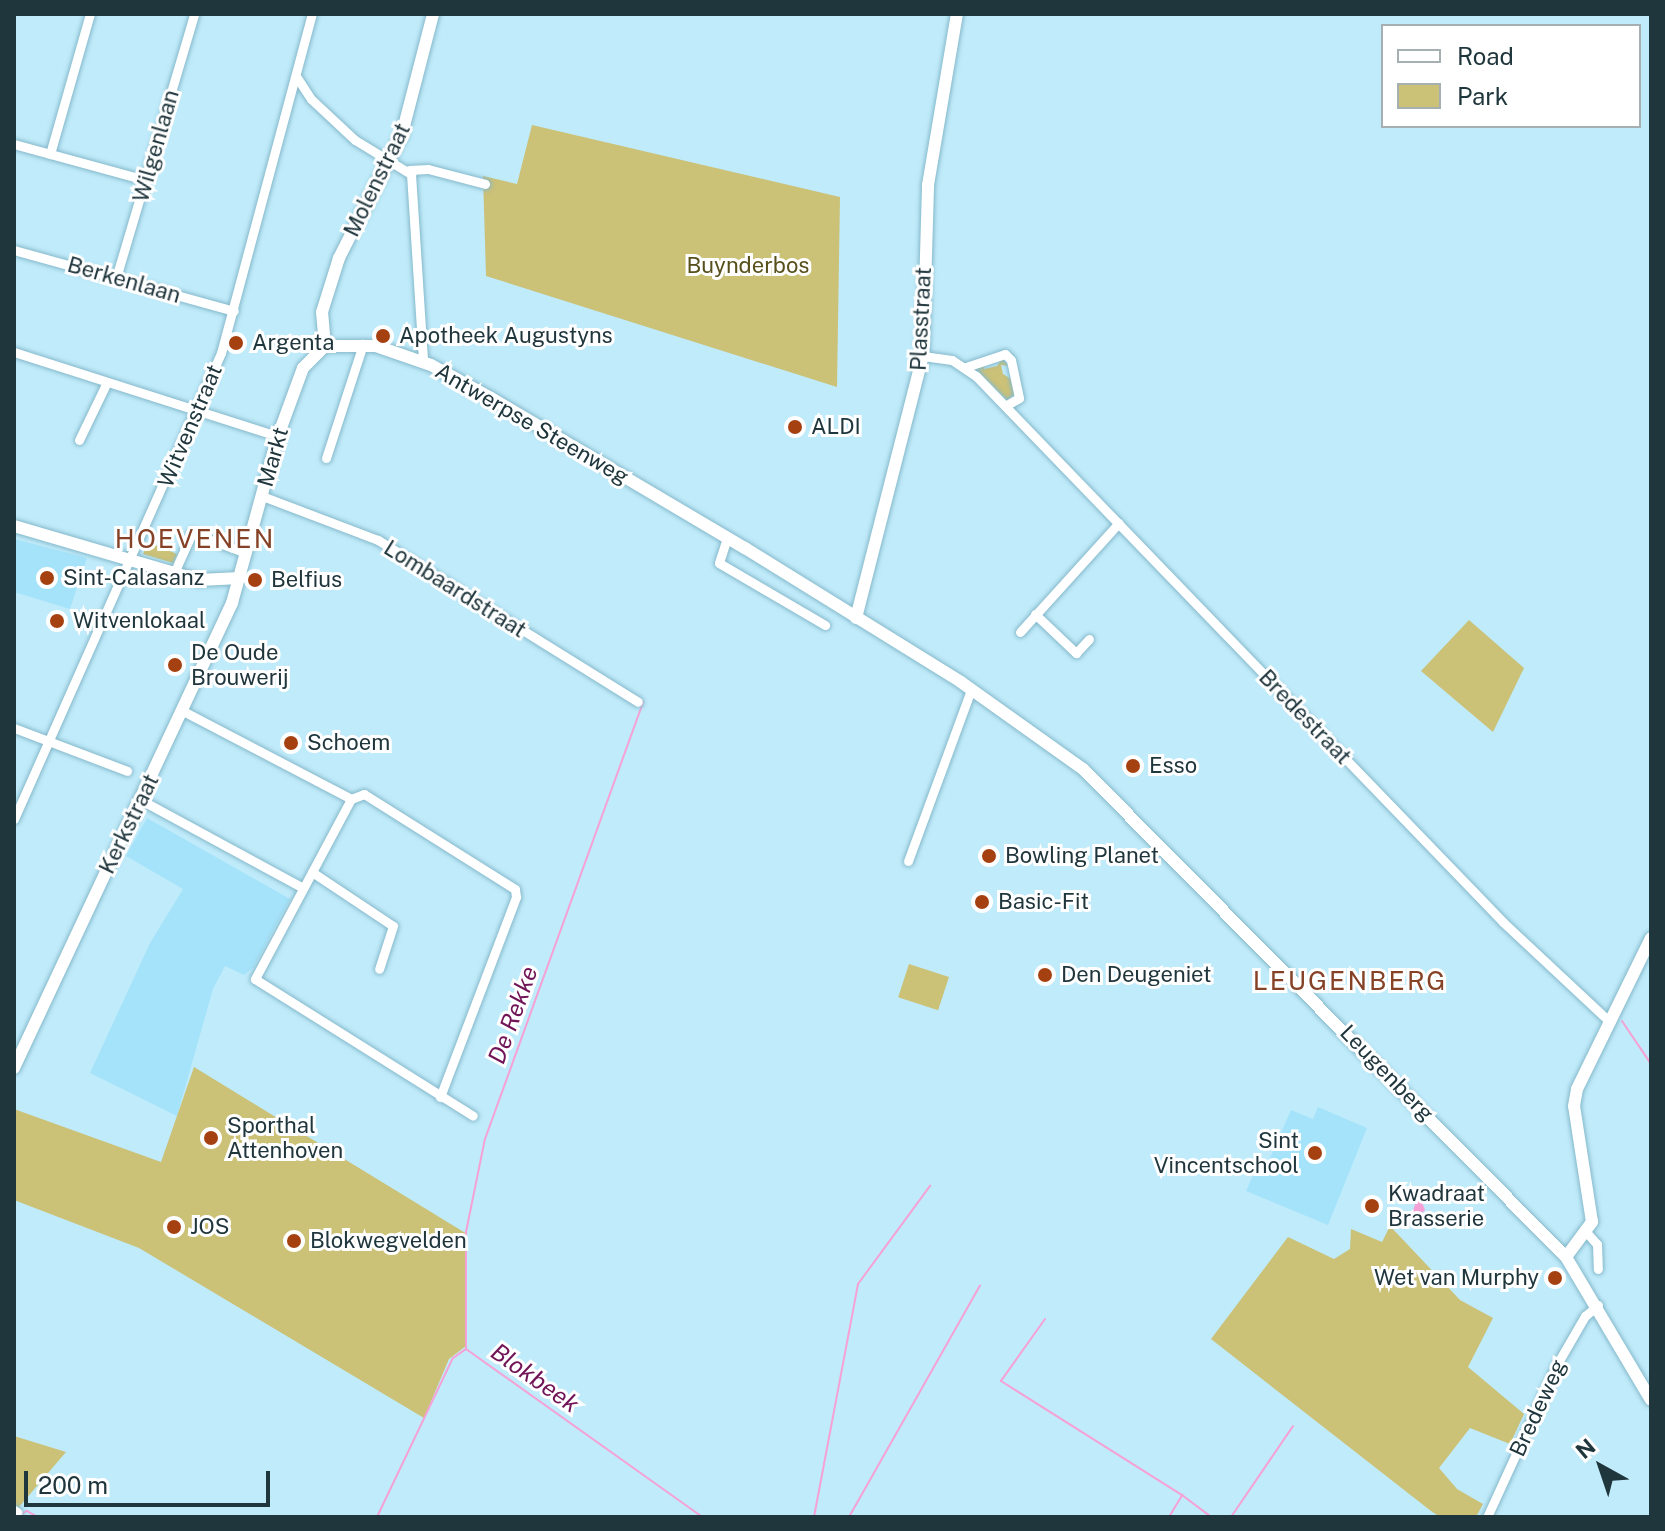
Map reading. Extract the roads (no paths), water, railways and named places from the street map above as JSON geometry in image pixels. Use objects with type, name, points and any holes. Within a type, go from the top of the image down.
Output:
[{"type":"main road","name":"Molenstraat","points":[[325,346],[322,312],[339,258],[390,160],[413,103],[433,14]]},
{"type":"main road","name":"Plasstraat","points":[[856,618],[923,356],[928,185],[957,14]]},
{"type":"main road","name":"Antwerpse Steenweg","points":[[325,346],[363,344],[423,362],[727,538],[856,618]]},
{"type":"main road","name":"Markt","points":[[240,578],[278,436],[303,368],[325,346]]},
{"type":"main road","points":[[14,526],[132,557],[199,580],[240,578]]},
{"type":"main road","name":"Kerkstraat","points":[[15,1061],[183,711],[240,578]]},
{"type":"main road","name":"Leugenberg","points":[[856,618],[971,690],[1073,761],[1131,813],[1566,1257],[1598,1305],[1651,1400]]},
{"type":"main road","points":[[1566,1257],[1587,1233],[1591,1202],[1574,1106],[1584,1068],[1651,938]]},
{"type":"street","points":[[50,154],[90,14]]},
{"type":"street","name":"Wilgenlaan","points":[[116,278],[194,14]]},
{"type":"street","name":"Witvenstraat","points":[[14,819],[198,411],[234,311],[312,14]]},
{"type":"street","points":[[296,76],[335,122],[390,160],[409,170],[428,169],[485,184]]},
{"type":"street","points":[[14,144],[146,180]]},
{"type":"street","points":[[409,170],[423,362]]},
{"type":"street","name":"Berkenlaan","points":[[14,250],[234,311]]},
{"type":"street","points":[[326,458],[363,344]]},
{"type":"street","points":[[14,352],[278,436]]},
{"type":"street","points":[[923,356],[966,367],[1005,354],[1011,360],[1019,398],[1005,406]]},
{"type":"street","name":"Bredestraat","points":[[966,367],[1503,922],[1610,1022]]},
{"type":"street","points":[[79,440],[107,382]]},
{"type":"street","name":"Lombaardstraat","points":[[262,496],[378,540],[638,702]]},
{"type":"street","points":[[1020,632],[1119,523]]},
{"type":"street","points":[[174,573],[192,533],[246,553]]},
{"type":"street","points":[[727,538],[719,563],[825,625]]},
{"type":"street","points":[[1035,614],[1076,653],[1089,639]]},
{"type":"street","points":[[908,861],[971,690]]},
{"type":"street","points":[[183,711],[351,799]]},
{"type":"street","points":[[14,728],[50,738],[127,771]]},
{"type":"street","points":[[440,1097],[516,892],[364,794],[351,799],[255,979],[440,1097],[473,1116]]},
{"type":"street","points":[[141,800],[303,888]]},
{"type":"street","points":[[312,872],[393,926],[379,969]]},
{"type":"street","points":[[1587,1233],[1597,1244],[1598,1269]]},
{"type":"street","name":"Bredeweg","points":[[1487,1517],[1556,1366],[1585,1316],[1598,1305]]},
{"type":"waterway","name":"De Rekke","points":[[466,1349],[466,1232],[485,1139],[643,702]]},
{"type":"waterway","points":[[1622,1021],[1651,1064]]},
{"type":"waterway","points":[[814,1517],[858,1284],[930,1186]]},
{"type":"waterway","points":[[849,1517],[980,1285]]},
{"type":"waterway","points":[[1045,1319],[1001,1381],[1182,1495]]},
{"type":"waterway","name":"Blokbeek","points":[[377,1517],[453,1358],[466,1349],[702,1517]]},
{"type":"waterway","points":[[1231,1517],[1293,1426]]},
{"type":"waterway","points":[[1169,1517],[1182,1495],[1211,1517]]},
{"type":"waterway","name":"Blokbeek","points":[[16,1517],[27,1511],[38,1517]]},
{"type":"place","name":"Apotheek Augustyns","points":[[383,336]]},
{"type":"place","name":"Argenta","points":[[236,343]]},
{"type":"place","name":"ALDI","points":[[795,427]]},
{"type":"place","name":"Sint-Calasanz","points":[[47,578]]},
{"type":"place","name":"Belfius","points":[[255,580]]},
{"type":"place","name":"Witvenlokaal","points":[[57,621]]},
{"type":"place","name":"De Oude Brouwerij","points":[[175,665]]},
{"type":"place","name":"Schoem","points":[[291,743]]},
{"type":"place","name":"Esso","points":[[1133,766]]},
{"type":"place","name":"Bowling Planet","points":[[989,856]]},
{"type":"place","name":"Basic-Fit","points":[[982,902]]},
{"type":"place","name":"Den Deugeniet","points":[[1045,975]]},
{"type":"place","name":"Sporthal Attenhoven","points":[[211,1138]]},
{"type":"place","name":"Sint Vincentschool","points":[[1315,1153]]},
{"type":"place","name":"Kwadraat Brasserie","points":[[1372,1206]]},
{"type":"place","name":"JOS","points":[[174,1227]]},
{"type":"place","name":"Blokwegvelden","points":[[294,1241]]},
{"type":"place","name":"Wet van Murphy","points":[[1555,1278]]},
{"type":"district","name":"HOEVENEN","points":[[195,539]]},
{"type":"district","name":"LEUGENBERG","points":[[1350,981]]},
{"type":"park label","name":"Buynderbos","points":[[748,266]]}]
